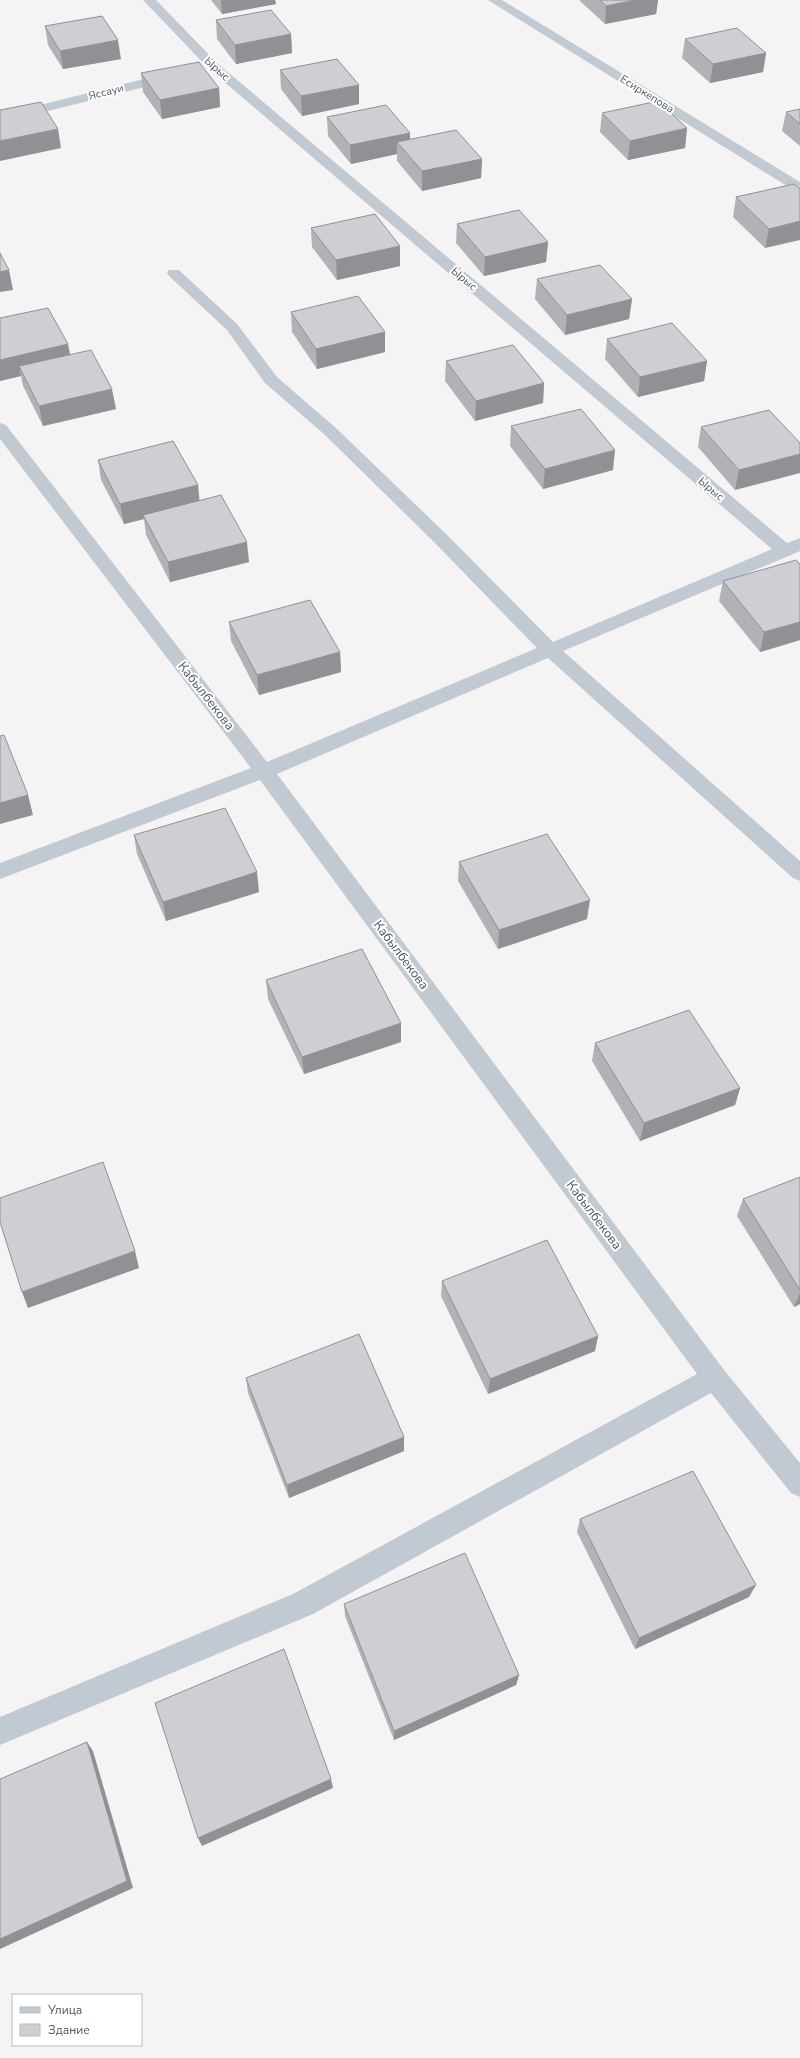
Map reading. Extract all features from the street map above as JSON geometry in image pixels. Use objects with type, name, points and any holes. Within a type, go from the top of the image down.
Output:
[{"type":"street","name":"Ырыс","points":[[149,0],[213,66],[793,548]]},
{"type":"street","name":"Есиркепова","points":[[494,0],[800,188]]},
{"type":"street","points":[[197,70],[213,66]]},
{"type":"street","name":"Яссауи","points":[[0,119],[182,74]]},
{"type":"street","points":[[174,273],[232,327],[271,380],[342,442],[440,538],[550,650],[800,874]]},
{"type":"street","name":"Кабылбекова","points":[[0,428],[264,771],[715,1378],[800,1484]]},
{"type":"street","points":[[0,870],[264,771],[793,548]]},
{"type":"street","points":[[0,1731],[303,1604],[715,1378]]},
{"type":"building","points":[[600,0],[636,0],[606,6]]},
{"type":"building","points":[[271,10],[291,34],[235,45],[216,20]]},
{"type":"building","points":[[102,16],[118,40],[60,51],[45,26]]},
{"type":"building","points":[[737,28],[766,53],[713,64],[685,39]]},
{"type":"building","points":[[337,59],[359,85],[301,96],[280,70]]},
{"type":"building","points":[[199,62],[219,88],[160,100],[141,73]]},
{"type":"building","points":[[658,101],[687,128],[630,141],[602,113]]},
{"type":"building","points":[[41,102],[58,129],[0,141],[0,110]]},
{"type":"building","points":[[386,105],[410,133],[350,145],[327,117]]},
{"type":"building","points":[[800,109],[800,124],[786,112]]},
{"type":"building","points":[[456,130],[482,159],[422,171],[397,142]]},
{"type":"building","points":[[794,184],[800,189],[800,221],[769,229],[736,197]]},
{"type":"building","points":[[519,210],[548,242],[485,257],[457,224]]},
{"type":"building","points":[[375,214],[400,246],[336,260],[311,228]]},
{"type":"building","points":[[0,253],[9,270],[0,272]]},
{"type":"building","points":[[600,265],[632,299],[567,315],[537,279]]},
{"type":"building","points":[[358,296],[385,332],[316,349],[291,312]]},
{"type":"building","points":[[48,308],[68,344],[0,360],[0,318]]},
{"type":"building","points":[[672,323],[707,361],[640,377],[607,339]]},
{"type":"building","points":[[513,345],[544,383],[476,401],[446,361]]},
{"type":"building","points":[[91,350],[112,389],[39,406],[19,366]]},
{"type":"building","points":[[581,409],[615,450],[545,469],[511,426]]},
{"type":"building","points":[[769,410],[800,443],[800,454],[739,470],[701,427]]},
{"type":"building","points":[[173,441],[198,485],[120,504],[98,460]]},
{"type":"building","points":[[221,495],[247,542],[168,562],[143,515]]},
{"type":"building","points":[[796,560],[800,564],[800,622],[764,632],[723,581]]},
{"type":"building","points":[[310,600],[340,652],[257,675],[229,622]]},
{"type":"building","points":[[4,735],[28,795],[0,803],[0,736]]},
{"type":"building","points":[[225,808],[257,872],[163,902],[134,835]]},
{"type":"building","points":[[547,834],[590,900],[499,930],[459,862]]},
{"type":"building","points":[[362,949],[401,1023],[302,1057],[266,980]]},
{"type":"building","points":[[689,1010],[740,1088],[644,1123],[595,1043]]},
{"type":"building","points":[[103,1162],[135,1251],[22,1292],[0,1222],[0,1198]]},
{"type":"building","points":[[800,1177],[800,1290],[743,1199]]},
{"type":"building","points":[[547,1240],[598,1336],[490,1379],[442,1281]]},
{"type":"building","points":[[359,1334],[404,1437],[287,1485],[246,1378]]},
{"type":"building","points":[[693,1471],[756,1585],[639,1638],[580,1519]]},
{"type":"building","points":[[465,1553],[519,1675],[394,1731],[344,1604]]},
{"type":"building","points":[[284,1649],[331,1779],[198,1838],[155,1703]]},
{"type":"building","points":[[87,1742],[127,1881],[0,1939],[0,1779]]}]
